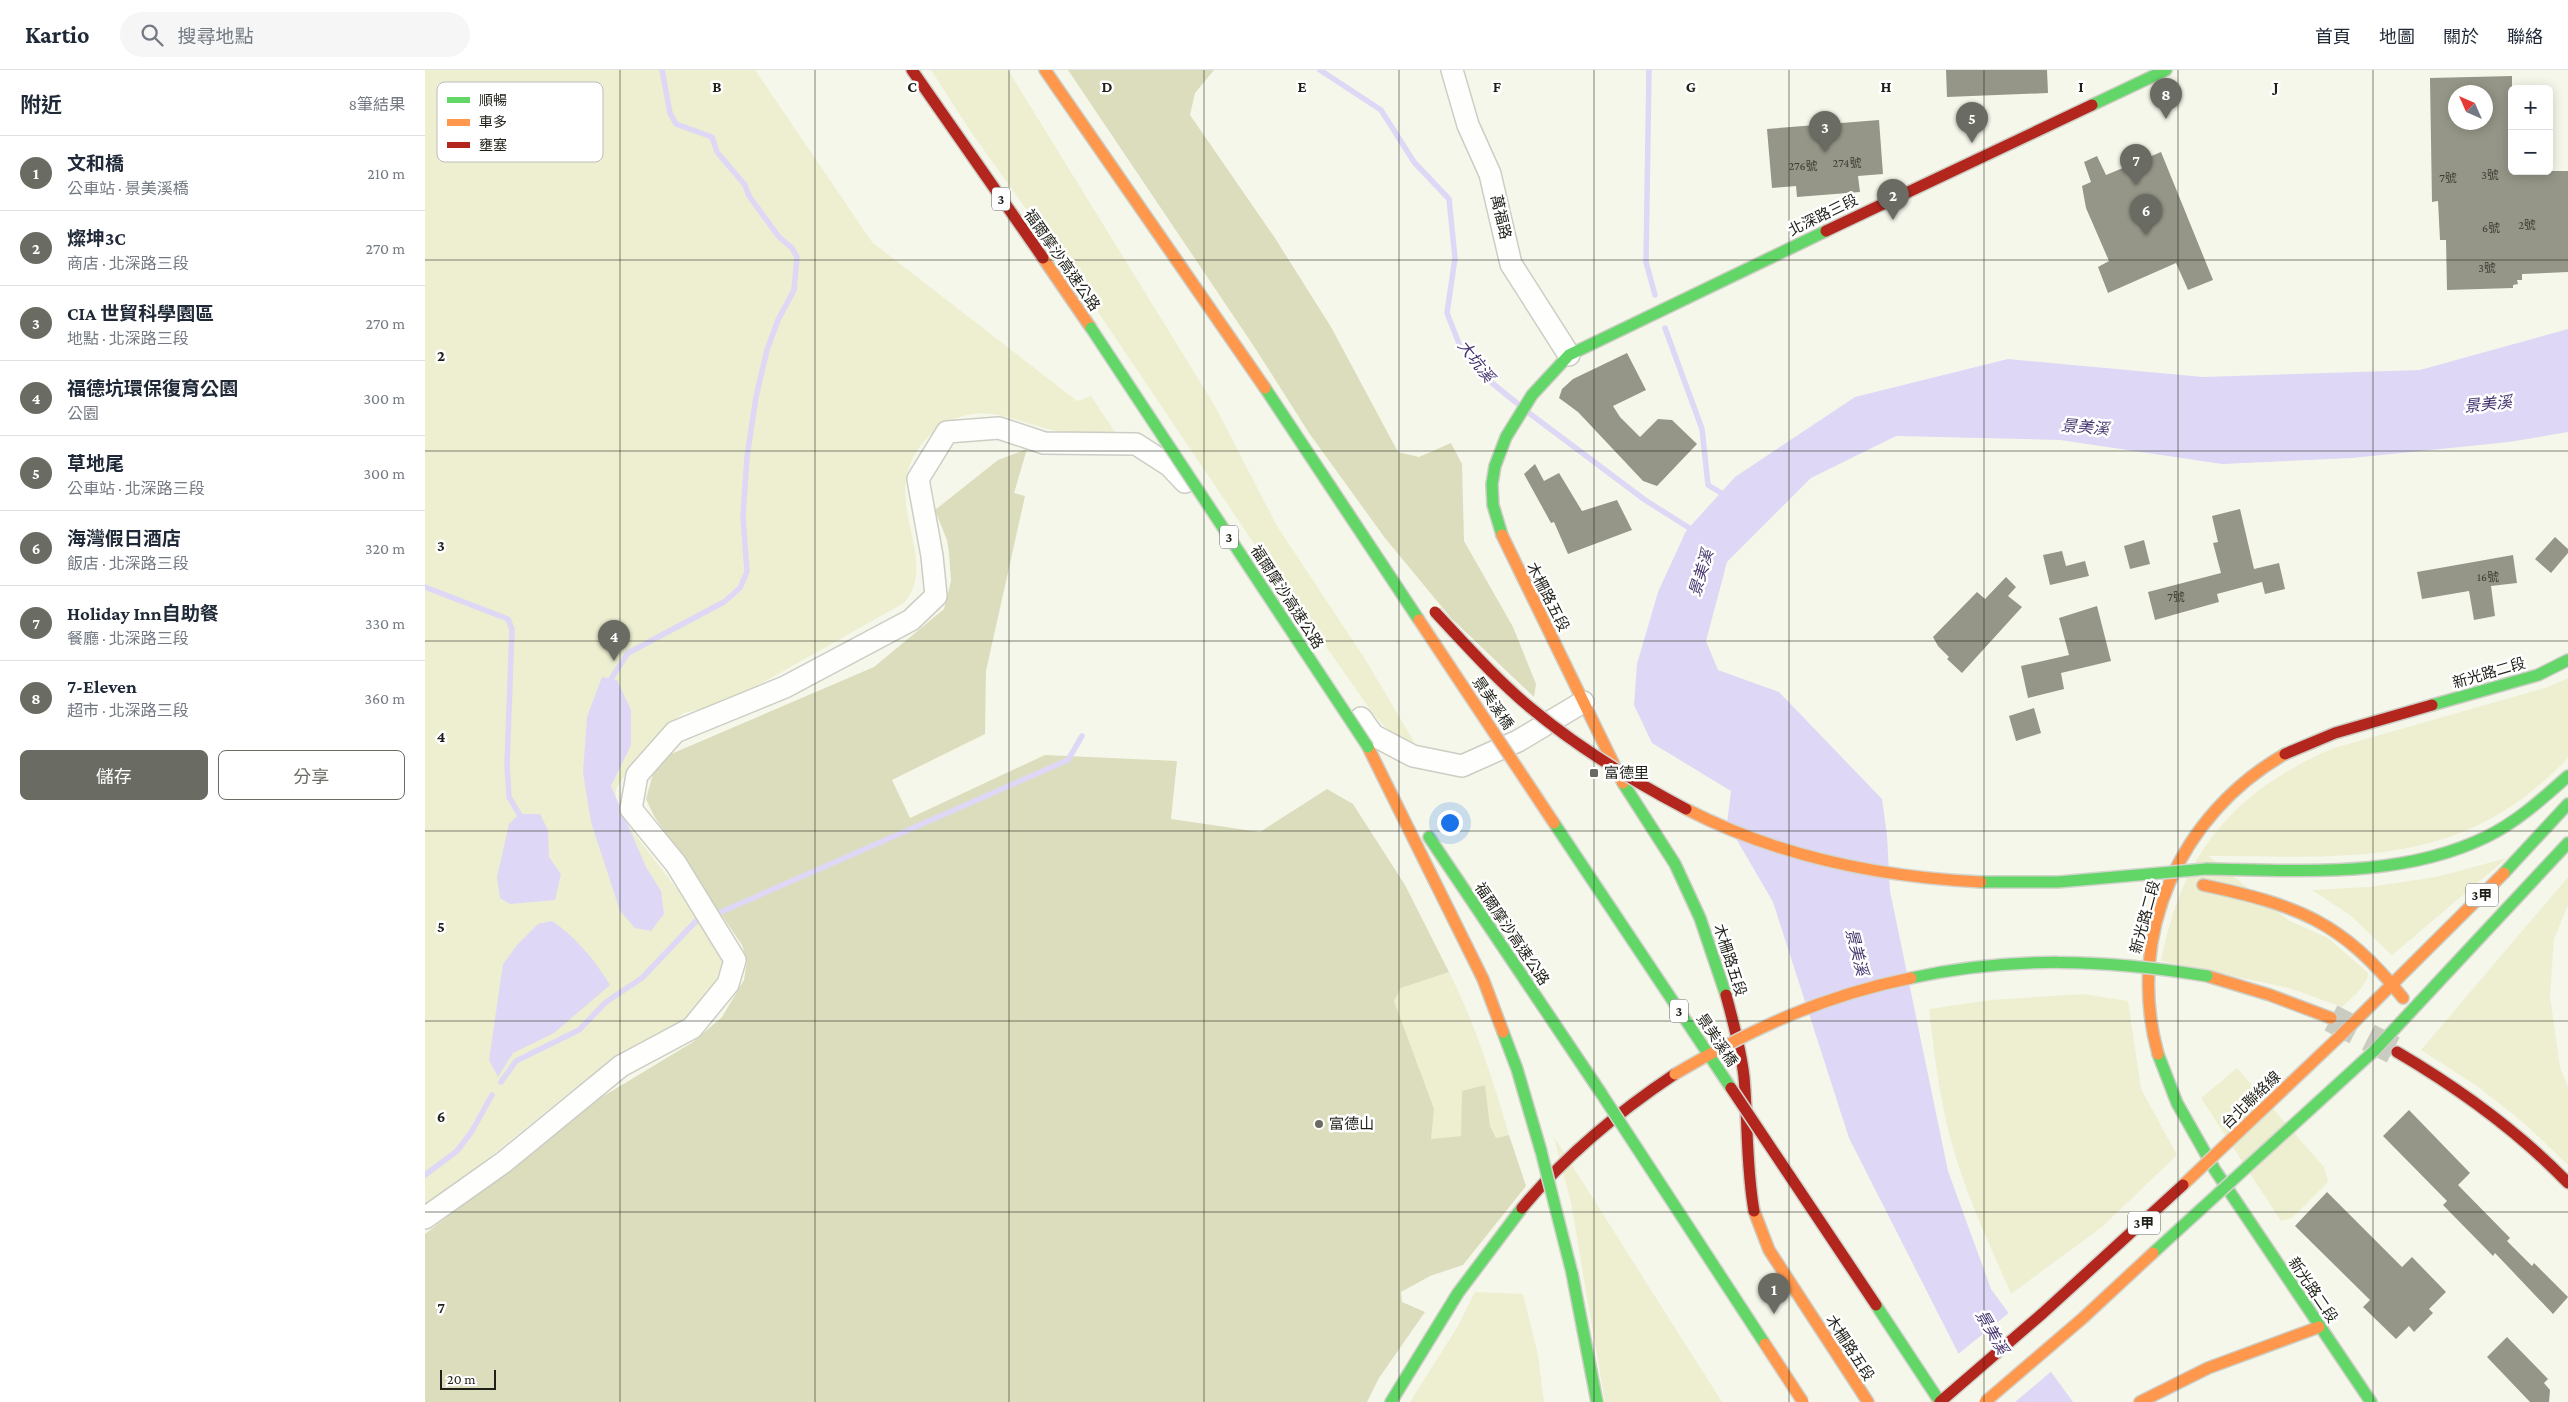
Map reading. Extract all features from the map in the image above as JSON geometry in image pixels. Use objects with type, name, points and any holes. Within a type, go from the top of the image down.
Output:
[{"type":"main road","name":"福爾摩沙高速公路","points":[[912,70],[1091,328],[1368,747],[1601,1093],[1803,1402]]},
{"type":"main road","name":"3","points":[[1045,70],[1310,453]]},
{"type":"main road","name":"北深路三段","points":[[1569,355],[2166,70]]},
{"type":"main road","name":"木柵路五段","points":[[1569,355],[1532,395],[1510,431],[1495,466],[1492,484],[1493,505],[1504,541],[1624,786],[1685,882],[1720,976],[1736,1032],[1744,1076],[1749,1183],[1755,1218],[1769,1250],[1868,1402]]},
{"type":"main road","points":[[1310,453],[1393,559]]},
{"type":"main road","name":"景美溪橋","points":[[1310,453],[1419,620],[1940,1402]]},
{"type":"main road","points":[[1432,608],[1493,673],[1564,734],[1649,790],[1763,841],[1814,857],[1868,870],[1924,878],[2011,883],[2099,879],[2206,869],[2354,868],[2408,864],[2437,857],[2468,846],[2502,829],[2533,807],[2568,776]]},
{"type":"main road","name":"新光路二段","points":[[2371,1402],[2194,1139],[2163,1076],[2152,1032],[2147,993],[2149,954],[2157,918],[2171,879],[2191,840],[2216,808],[2244,781],[2269,762],[2337,731],[2538,675],[2568,660]]},
{"type":"main road","points":[[1368,747],[1483,979],[1517,1069],[1560,1220],[1597,1402]]},
{"type":"main road","name":"台北聯絡線","points":[[1940,1402],[2023,1333],[2146,1222],[2341,1036],[2496,882],[2568,804]]},
{"type":"main road","name":"3甲","points":[[1985,1402],[2083,1318],[2374,1051],[2568,844]]},
{"type":"main road","points":[[2099,879],[2194,885],[2264,898],[2306,913],[2345,936],[2370,956],[2413,1011]]},
{"type":"main road","points":[[1391,1402],[1453,1301],[1495,1240],[1559,1166],[1595,1132],[1675,1074],[1731,1041],[1828,1000],[1880,985],[1937,973],[1999,964],[2063,961],[2112,963],[2207,976],[2270,995],[2331,1018]]},
{"type":"main road","points":[[2397,1052],[2433,1072],[2503,1124],[2549,1162],[2568,1183]]},
{"type":"main road","points":[[1572,1273],[1578,1366]]},
{"type":"main road","points":[[2142,1401],[2208,1368],[2319,1326]]},
{"type":"street","name":"萬福路","points":[[1452,70],[1468,125],[1490,174],[1511,264],[1569,355]]},
{"type":"street","points":[[425,1218],[504,1162],[621,1066],[692,1028],[728,984],[735,960],[676,864],[631,809],[637,775],[675,732],[785,687],[911,620],[936,596],[918,479],[947,432],[999,428],[1044,443],[1136,444],[1170,466],[1218,517],[1373,735],[1413,756],[1462,766],[1518,741],[1583,702]]},
{"type":"green space","points":[[425,70],[755,70],[872,242],[1077,401],[1091,396],[1117,435],[1064,432],[1006,417],[985,414],[961,417],[943,425],[926,439],[911,461],[906,482],[906,504],[916,566],[914,585],[904,603],[737,697],[708,708],[683,713],[649,743],[634,761],[616,789],[615,802],[623,819],[677,889],[723,961],[717,983],[694,1011],[664,1034],[576,1087],[464,1178],[425,1206]]},
{"type":"green space","points":[[931,70],[1008,70],[1215,406],[1277,526],[1365,659],[1416,745],[1393,735],[1374,715],[1255,545],[1071,272],[969,129]]},
{"type":"green space","points":[[1068,70],[1214,70],[1195,93],[1190,115],[1275,238],[1331,327],[1398,452],[1419,457],[1451,443],[1462,464],[1464,541],[1513,627],[1536,684],[1534,697],[1451,618],[1385,538],[1309,433],[1255,348]]},
{"type":"green space","points":[[1027,449],[1014,493],[1025,496],[986,671],[985,734],[892,780],[910,818],[1045,755],[1177,761],[1171,819],[1260,832],[1327,789],[1353,804],[1405,885],[1449,972],[1401,988],[1394,1001],[1434,1109],[1431,1139],[1461,1136],[1462,1091],[1485,1085],[1490,1126],[1496,1138],[1509,1135],[1526,1186],[1463,1265],[1430,1276],[1401,1292],[1402,1302],[1425,1312],[1379,1378],[1367,1402],[425,1402],[425,1234],[602,1097],[693,1042],[722,1017],[744,980],[747,960],[742,945],[654,816],[646,799],[654,770],[664,757],[874,667],[944,609],[951,581],[949,553],[947,540],[935,510],[998,460]]},
{"type":"green space","points":[[2568,678],[2568,758],[2527,795],[2486,821],[2444,839],[2401,849],[2356,855],[2309,857],[2208,856],[2288,920],[2328,938],[2368,973],[2362,987],[2342,1007],[2289,988],[2161,961],[2170,922],[2183,888],[2198,857],[2217,830],[2240,806],[2267,784],[2298,765],[2334,748],[2548,687]]},
{"type":"green space","points":[[2507,858],[2392,955],[2350,915],[2312,890],[2369,887],[2436,877]]},
{"type":"green space","points":[[2568,877],[2568,905],[2554,939],[2550,996],[2560,1067],[2568,1087],[2568,1165],[2525,1124],[2477,1086],[2421,1050]]},
{"type":"green space","points":[[1449,972],[1483,1052],[1509,1135],[1496,1138],[1490,1126],[1485,1085],[1463,1119],[1461,1136],[1431,1139],[1394,1001],[1401,988]]},
{"type":"green space","points":[[2083,994],[2128,1001],[2141,1089],[2177,1155],[2102,1227],[2011,1294],[1977,1217],[1956,1157],[1940,1089],[1929,1009],[1991,1000]]},
{"type":"green space","points":[[2237,1068],[2324,1167],[2328,1182],[2292,1218],[2281,1221],[2201,1098]]},
{"type":"green space","points":[[1554,1137],[1722,1402],[1605,1402],[1571,1203]]},
{"type":"green space","points":[[1475,1292],[1523,1294],[1538,1355],[1544,1402],[1410,1402],[1458,1326]]},
{"type":"water","name":"景美溪","points":[[2568,329],[2568,432],[2509,442],[2352,458],[2222,464],[2060,440],[1896,436],[1811,478],[1727,562],[1706,641],[1718,670],[1779,692],[1882,799],[1887,835],[1890,891],[1948,1171],[1991,1289],[2073,1402],[1983,1402],[1849,1138],[1773,902],[1727,823],[1731,791],[1652,743],[1634,705],[1637,664],[1658,592],[1686,531],[1735,477],[1855,397],[2008,359],[2203,377],[2420,370]]},
{"type":"water","points":[[602,677],[617,680],[631,710],[631,745],[611,786],[646,867],[661,891],[664,914],[651,931],[635,928],[620,911],[591,822],[583,773],[587,717]]},
{"type":"water","points":[[519,814],[540,814],[548,830],[549,857],[561,874],[555,900],[510,904],[500,898],[497,877],[509,824]]},
{"type":"water","points":[[552,921],[569,934],[584,950],[610,985],[554,1033],[513,1053],[498,1077],[489,1060],[503,964],[518,944],[538,924]]},
{"type":"pier","points":[[2010,1312],[2053,1370],[2015,1402],[1980,1402],[1957,1355]]},
{"type":"building","points":[[1946,70],[2047,70],[2048,93],[1947,97]]},
{"type":"building","points":[[2512,76],[2512,85],[2508,85],[2508,175],[2553,175],[2553,171],[2568,171],[2568,272],[2522,274],[2522,280],[2517,280],[2518,284],[2513,285],[2513,288],[2447,290],[2446,240],[2440,240],[2438,201],[2432,202],[2430,78]]},
{"type":"building","points":[[1879,120],[1883,174],[1858,176],[1860,192],[1797,197],[1796,186],[1772,188],[1767,129]]},
{"type":"building","points":[[2161,152],[2213,280],[2188,290],[2176,263],[2108,293],[2098,267],[2109,261],[2086,208],[2082,186],[2091,182],[2084,162],[2097,156],[2106,175]]},
{"type":"building","points":[[1627,353],[1646,390],[1613,406],[1620,417],[1640,437],[1658,419],[1672,420],[1697,444],[1657,486],[1643,481],[1578,412],[1559,398],[1562,389],[1573,379]]},
{"type":"building","points":[[1535,464],[1544,481],[1559,473],[1582,511],[1617,500],[1632,530],[1568,554],[1554,522],[1551,523],[1524,474]]},
{"type":"building","points":[[2240,509],[2254,569],[2279,563],[2285,589],[2265,594],[2262,582],[2217,594],[2219,602],[2155,620],[2148,592],[2221,573],[2213,543],[2218,542],[2212,516]]},
{"type":"building","points":[[2555,537],[2568,549],[2568,553],[2551,573],[2535,559]]},
{"type":"building","points":[[2144,540],[2150,564],[2130,569],[2124,546]]},
{"type":"building","points":[[2062,551],[2066,566],[2085,561],[2089,576],[2050,585],[2043,555]]},
{"type":"building","points":[[2513,555],[2517,583],[2491,586],[2495,616],[2474,620],[2469,591],[2422,599],[2417,572]]},
{"type":"building","points":[[2006,577],[2016,587],[2008,596],[2022,607],[1962,673],[1947,659],[1949,657],[1938,646],[1933,637],[1977,592],[1985,599]]},
{"type":"building","points":[[2097,606],[2111,661],[2061,673],[2064,689],[2028,698],[2021,666],[2069,655],[2059,618]]},
{"type":"building","points":[[2034,708],[2041,733],[2016,741],[2009,716]]},
{"type":"building","points":[[2409,1110],[2470,1173],[2458,1185],[2510,1238],[2507,1241],[2532,1266],[2534,1263],[2568,1297],[2553,1314],[2495,1253],[2493,1256],[2443,1205],[2447,1201],[2383,1136]]},
{"type":"building","points":[[2327,1192],[2402,1267],[2412,1257],[2446,1292],[2429,1309],[2433,1313],[2414,1332],[2409,1326],[2396,1339],[2363,1307],[2370,1300],[2295,1226]]},
{"type":"building","points":[[2507,1337],[2548,1379],[2544,1383],[2550,1390],[2549,1402],[2530,1402],[2487,1357]]},
{"type":"waterway","points":[[611,679],[628,653],[724,602],[740,588],[747,572],[743,516],[747,457],[756,397],[767,350],[778,320],[794,290],[797,257],[792,248],[779,237],[749,196],[745,185],[717,152],[712,137],[676,124],[670,113],[662,70]]},
{"type":"waterway","name":"大坑溪","points":[[1320,70],[1381,110],[1414,162],[1449,199],[1455,258],[1447,313],[1460,346],[1492,383],[1518,404]]},
{"type":"waterway","points":[[1649,70],[1646,262],[1655,295]]},
{"type":"waterway","points":[[1665,328],[1702,429],[1708,485],[1726,496]]},
{"type":"waterway","name":"大坑溪","points":[[1529,413],[1645,500],[1694,531]]},
{"type":"waterway","points":[[425,587],[508,619],[512,629],[507,764],[509,797],[519,814]]},
{"type":"waterway","points":[[721,912],[1068,760],[1082,736]]},
{"type":"waterway","points":[[501,1082],[516,1061],[579,1030],[606,1002],[642,978],[697,920]]},
{"type":"waterway","points":[[425,1175],[457,1151],[472,1131],[492,1095]]},
{"type":"tunnel","points":[[2331,1018],[2397,1052]]},
{"type":"traffic: fast","points":[[2092,105],[2166,70]]},
{"type":"traffic: fast","points":[[1502,535],[1493,505],[1492,484],[1495,466],[1506,437],[1532,395],[1569,355],[1826,231]]},
{"type":"traffic: fast","points":[[1091,328],[1368,747]]},
{"type":"traffic: fast","points":[[1265,388],[1419,620]]},
{"type":"traffic: fast","points":[[2432,705],[2538,675],[2568,660]]},
{"type":"traffic: fast","points":[[2206,869],[2349,869],[2419,860],[2453,850],[2497,831],[2529,810],[2568,776]]},
{"type":"traffic: fast","points":[[1623,783],[1675,864],[1700,918],[1726,995]]},
{"type":"traffic: fast","points":[[2504,873],[2568,804]]},
{"type":"traffic: fast","points":[[1554,823],[1731,1088]]},
{"type":"traffic: fast","points":[[1429,837],[1601,1093]]},
{"type":"traffic: fast","points":[[2374,1051],[2568,843]]},
{"type":"traffic: fast","points":[[1981,882],[2058,882],[2206,869]]},
{"type":"traffic: fast","points":[[1911,978],[1986,966],[2059,962],[2132,966],[2207,976]]},
{"type":"traffic: fast","points":[[1503,1032],[1517,1069],[1541,1151]]},
{"type":"traffic: fast","points":[[2153,1253],[2374,1051]]},
{"type":"traffic: fast","points":[[2158,1054],[2177,1103],[2215,1170],[2371,1402]]},
{"type":"traffic: fast","points":[[1601,1093],[1765,1344]]},
{"type":"traffic: fast","points":[[1541,1151],[1572,1273]]},
{"type":"traffic: fast","points":[[1391,1402],[1458,1293],[1522,1208]]},
{"type":"traffic: fast","points":[[1572,1273],[1597,1402]]},
{"type":"traffic: fast","points":[[1876,1305],[1940,1402]]},
{"type":"traffic: slow","points":[[1045,70],[1265,388]]},
{"type":"traffic: slow","points":[[1043,258],[1091,328]]},
{"type":"traffic: slow","points":[[1502,535],[1623,783]]},
{"type":"traffic: slow","points":[[1419,620],[1554,823]]},
{"type":"traffic: slow","points":[[1368,747],[1483,979],[1503,1032]]},
{"type":"traffic: slow","points":[[2158,1054],[2150,1009],[2149,965],[2156,923],[2170,882],[2190,844],[2216,809],[2248,779],[2285,754]]},
{"type":"traffic: slow","points":[[1686,809],[1756,840],[1829,861],[1905,875],[1981,882]]},
{"type":"traffic: slow","points":[[2340,1036],[2504,873]]},
{"type":"traffic: slow","points":[[2203,885],[2265,900],[2292,909],[2315,920],[2338,934],[2359,951],[2381,972],[2403,998]]},
{"type":"traffic: slow","points":[[2207,976],[2270,995],[2331,1018]]},
{"type":"traffic: slow","points":[[1675,1074],[1732,1043],[1788,1016],[1847,994],[1911,978]]},
{"type":"traffic: slow","points":[[2183,1185],[2340,1036]]},
{"type":"traffic: slow","points":[[1754,1211],[1769,1250],[1868,1402]]},
{"type":"traffic: slow","points":[[1985,1402],[2083,1318],[2153,1253]]},
{"type":"traffic: slow","points":[[2140,1402],[2208,1368],[2319,1327]]},
{"type":"traffic: slow","points":[[1765,1344],[1803,1402]]},
{"type":"traffic: jam","points":[[912,70],[1043,258]]},
{"type":"traffic: jam","points":[[1826,231],[2092,105]]},
{"type":"traffic: jam","points":[[1435,612],[1506,686],[1550,724],[1606,763],[1686,809]]},
{"type":"traffic: jam","points":[[2285,754],[2335,733],[2432,705]]},
{"type":"traffic: jam","points":[[1726,995],[1743,1067],[1747,1144],[1754,1211]]},
{"type":"traffic: jam","points":[[2397,1052],[2465,1096],[2508,1128],[2529,1145],[2568,1183]]},
{"type":"traffic: jam","points":[[1522,1208],[1556,1170],[1594,1135],[1675,1074]]},
{"type":"traffic: jam","points":[[1731,1088],[1876,1305]]},
{"type":"traffic: jam","points":[[1940,1402],[2043,1313],[2183,1185]]},
{"type":"place","name":"7-Eleven","points":[[2166,119]]},
{"type":"place","name":"草地尾","points":[[1972,143]]},
{"type":"place","name":"CIA 世貿科學園區","points":[[1825,152]]},
{"type":"place","name":"Holiday Inn自助餐","points":[[2136,185]]},
{"type":"place","name":"燦坤3C","points":[[1893,220]]},
{"type":"place","name":"海灣假日酒店","points":[[2146,235]]},
{"type":"place","name":"福德坑環保復育公園","points":[[614,661]]},
{"type":"place","name":"富德里","points":[[1594,773]]},
{"type":"place","name":"富德山","points":[[1319,1124]]},
{"type":"place","name":"文和橋","points":[[1774,1314]]}]
